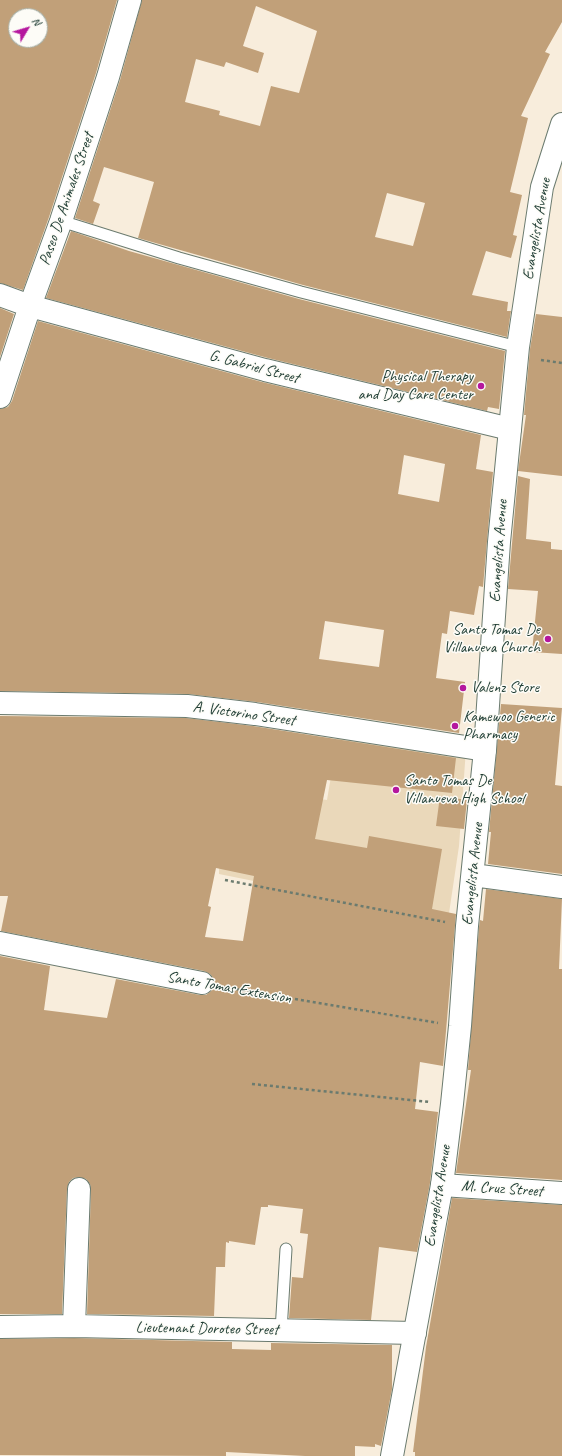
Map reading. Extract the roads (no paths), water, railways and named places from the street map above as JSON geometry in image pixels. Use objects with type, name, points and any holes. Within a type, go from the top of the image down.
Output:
[{"type":"street","name":"Paseo De Animales Street","points":[[0,397],[108,77],[130,0]]},
{"type":"street","name":"Evangelista Avenue","points":[[392,1456],[442,1185],[452,1104],[460,1026],[467,926],[486,750],[499,542],[518,347],[542,187],[562,124]]},
{"type":"street","name":"G. Gabriel Street","points":[[0,295],[30,306],[265,370],[510,429]]},
{"type":"street","name":"A. Victorino Street","points":[[0,703],[187,706],[255,714],[486,750]]},
{"type":"street","points":[[473,875],[562,887]]},
{"type":"street","name":"Santo Tomas Extension","points":[[0,943],[202,983]]},
{"type":"street","name":"M. Cruz Street","points":[[442,1185],[562,1193]]},
{"type":"street","points":[[74,1326],[79,1189]]},
{"type":"street","name":"Lieutenant Doroteo Street","points":[[0,1327],[74,1326],[414,1333]]},
{"type":"lane","points":[[61,220],[179,258],[278,286],[518,347]]},
{"type":"lane","points":[[281,1331],[286,1249]]},
{"type":"place","name":"Physical Therapy and Day Care Center","points":[[481,386]]},
{"type":"place","name":"Santo Tomas De Villanueva Church","points":[[548,639]]},
{"type":"place","name":"Valenz Store","points":[[463,688]]},
{"type":"place","name":"Kamewoo Generic Pharmacy","points":[[455,726]]},
{"type":"place","name":"Santo Tomas De Villanueva High School","points":[[396,790]]}]
